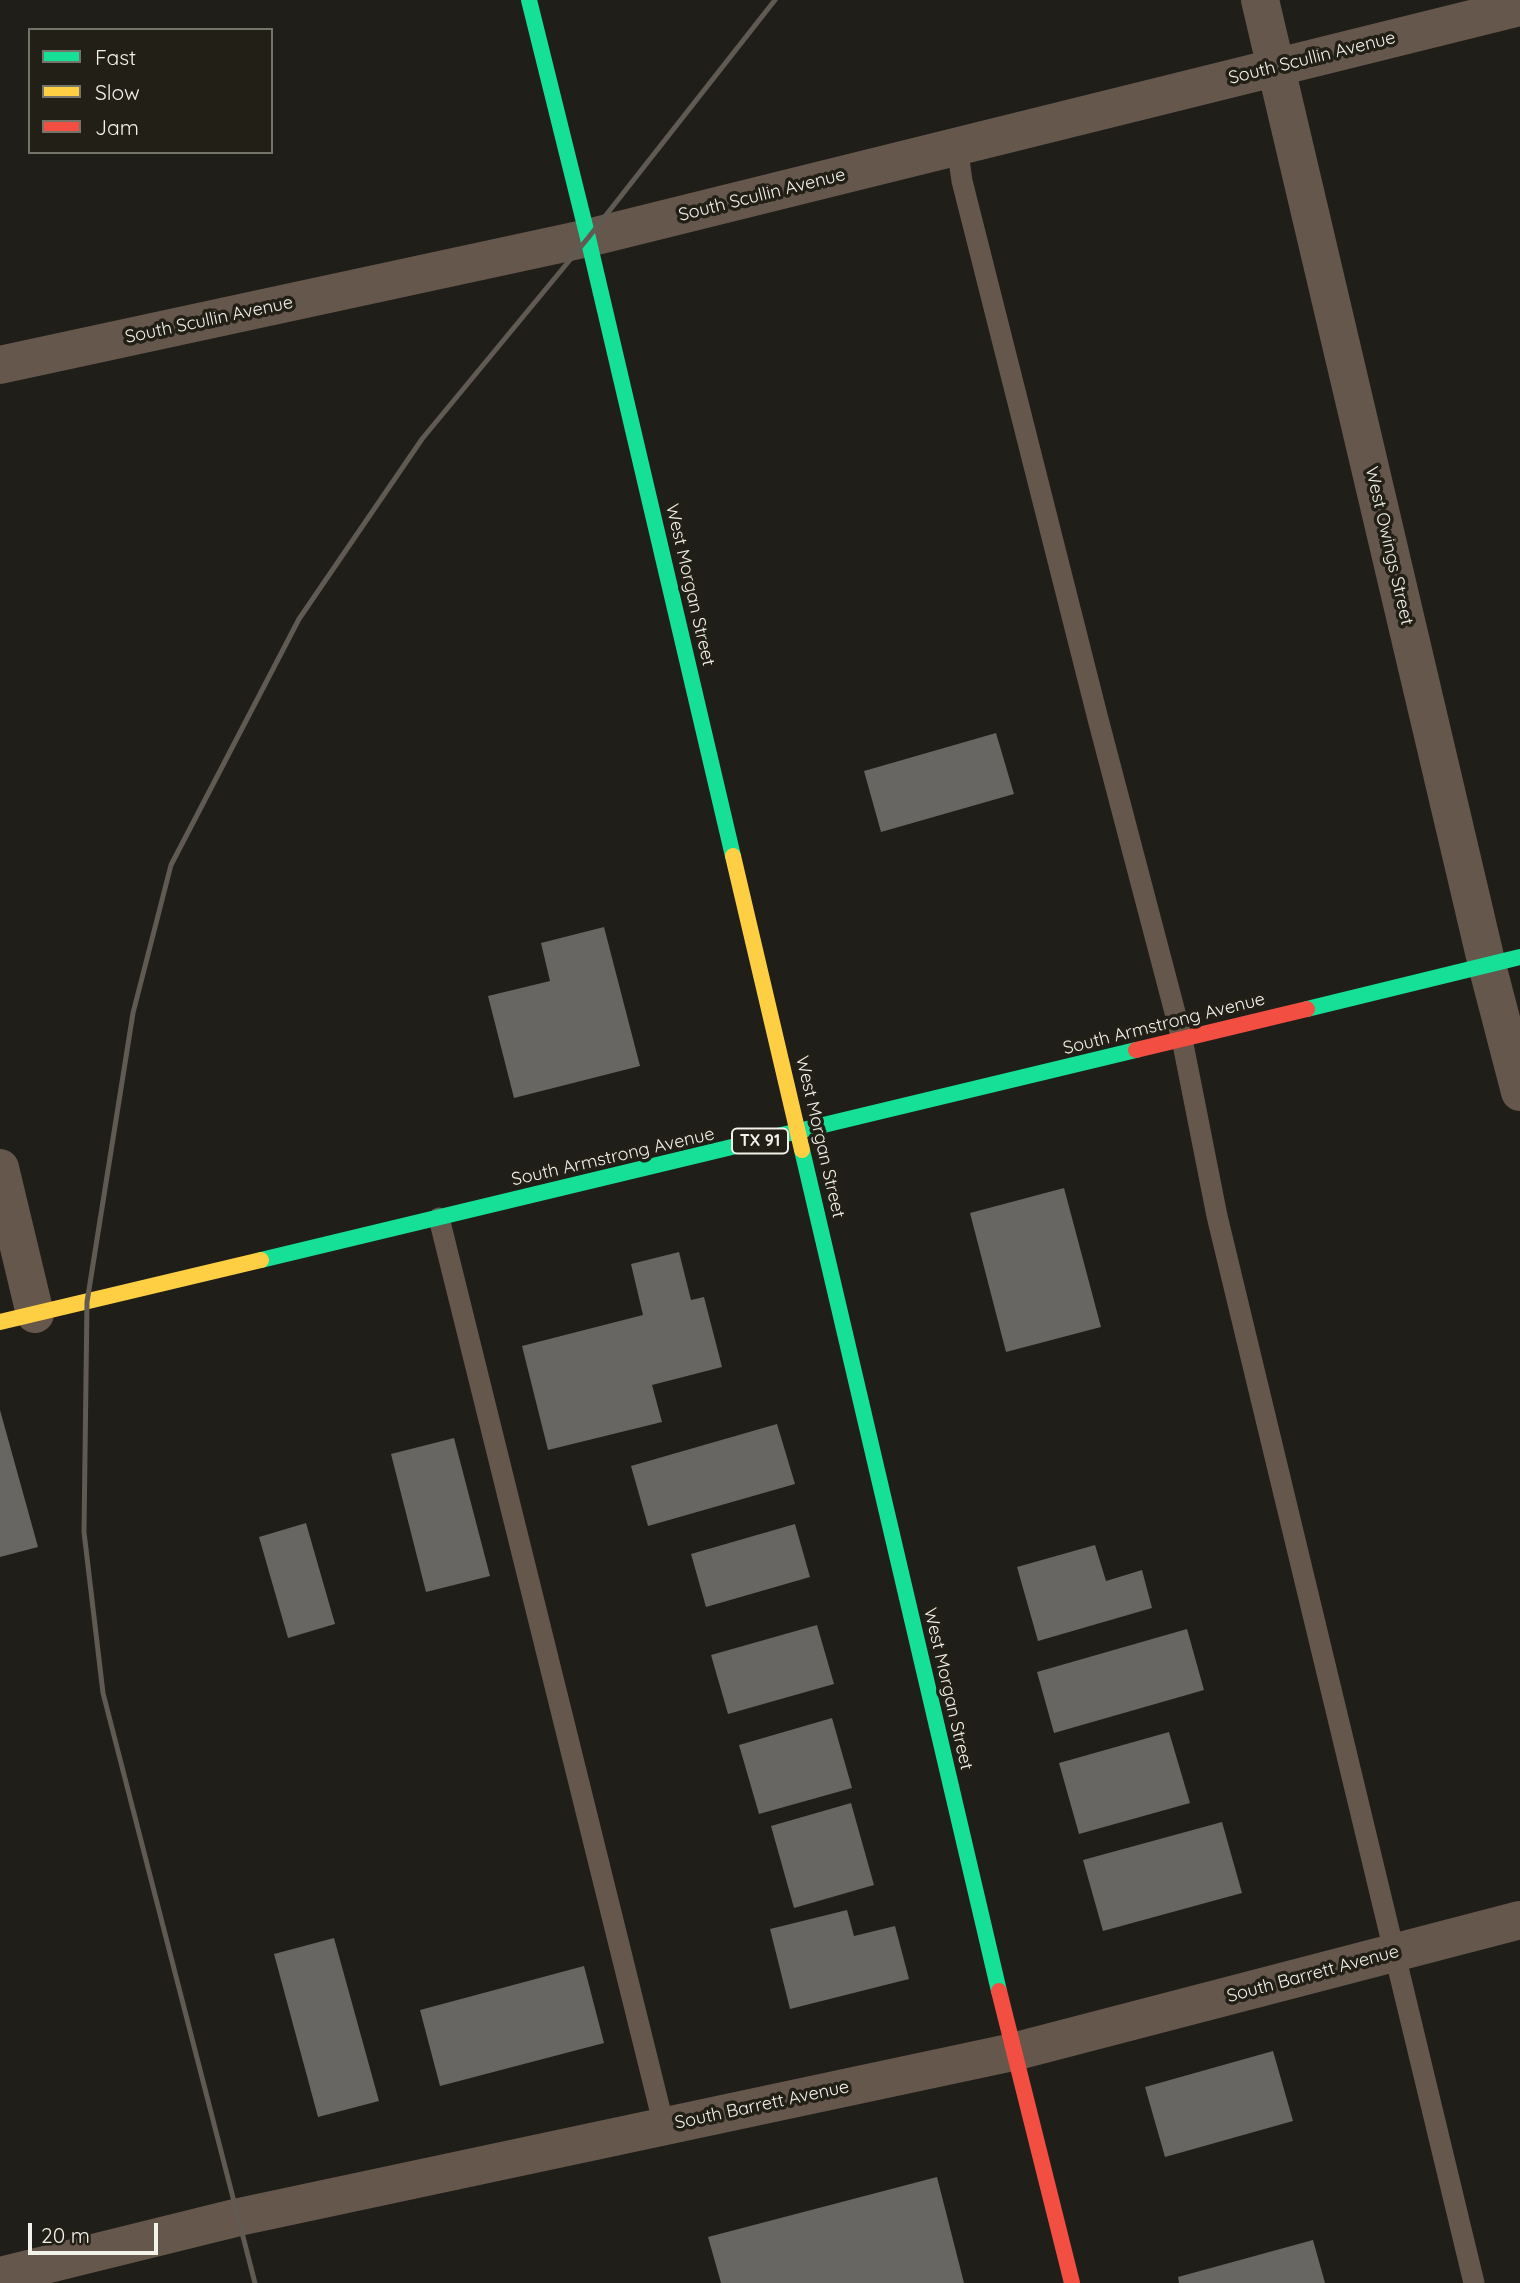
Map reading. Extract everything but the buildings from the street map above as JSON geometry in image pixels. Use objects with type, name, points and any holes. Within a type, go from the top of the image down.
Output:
[{"type":"street","name":"West Morgan Street","points":[[529,0],[588,238],[799,1132],[1013,2052],[1072,2283]]},
{"type":"street","name":"West Owings Street","points":[[1260,0],[1504,961],[1520,1092]]},
{"type":"street","name":"South Scullin Avenue","points":[[0,365],[588,238],[1520,7]]},
{"type":"street","name":"South Armstrong Avenue","points":[[18,1318],[1504,961]]},
{"type":"street","points":[[0,1168],[18,1318]]},
{"type":"street","name":"South Barrett Avenue","points":[[0,2276],[239,2217],[1013,2052],[1520,1920]]},
{"type":"lane","points":[[957,146],[972,221],[1182,1039],[1217,1216],[1474,2283]]},
{"type":"lane","points":[[439,1218],[664,2126]]},
{"type":"railway","points":[[255,2283],[103,1693],[84,1532],[87,1302],[133,1013],[171,865],[299,619],[422,439],[588,238],[775,0]]},
{"type":"traffic: fast","points":[[529,0],[588,238],[733,856]]},
{"type":"traffic: fast","points":[[1307,1009],[1520,957]]},
{"type":"traffic: fast","points":[[261,1260],[1136,1050]]},
{"type":"traffic: fast","points":[[802,1150],[999,1991]]},
{"type":"traffic: slow","points":[[733,856],[802,1150]]},
{"type":"traffic: slow","points":[[0,1322],[261,1260]]},
{"type":"traffic: jam","points":[[1136,1050],[1307,1009]]},
{"type":"traffic: jam","points":[[999,1991],[1072,2283]]}]
